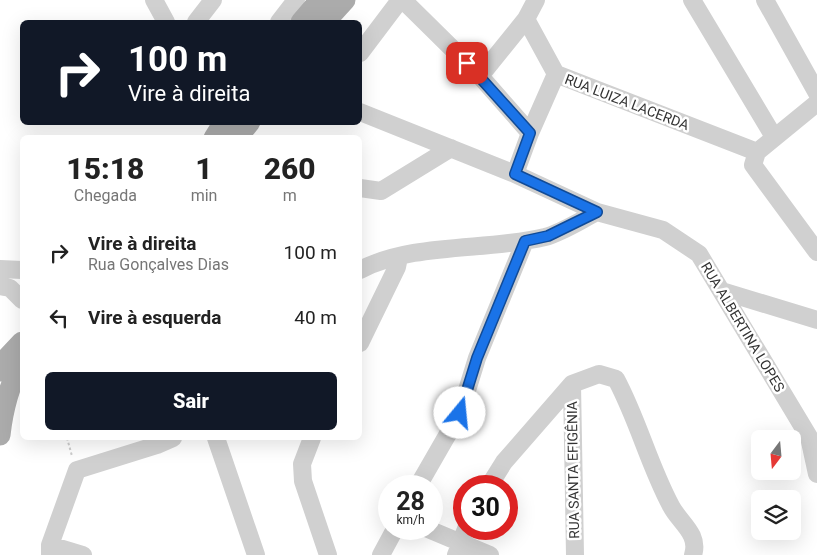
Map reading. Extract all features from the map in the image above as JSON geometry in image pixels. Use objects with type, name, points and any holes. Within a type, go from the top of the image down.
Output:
[{"type":"main road","points":[[303,20],[320,0]]},
{"type":"main road","points":[[327,20],[345,0]]},
{"type":"main road","points":[[0,371],[6,359],[20,344]]},
{"type":"main road","points":[[0,435],[4,405],[12,379],[20,365]]},
{"type":"street","points":[[154,0],[165,20]]},
{"type":"street","points":[[198,20],[213,0]]},
{"type":"street","points":[[281,20],[296,0]]},
{"type":"street","points":[[362,50],[402,0],[480,76],[530,133]]},
{"type":"street","points":[[480,76],[526,19],[536,0]]},
{"type":"street","points":[[692,0],[774,137]]},
{"type":"street","points":[[765,0],[817,93]]},
{"type":"street","name":"RUA LUIZA LACERDA","points":[[526,19],[556,74],[757,152]]},
{"type":"street","points":[[515,174],[530,133],[556,74]]},
{"type":"street","points":[[817,103],[774,137],[753,158],[756,171],[817,252]]},
{"type":"street","name":"RUA ALBERTINA LOPES","points":[[362,113],[515,174],[597,212],[663,230],[699,254],[809,437],[817,474]]},
{"type":"street","points":[[362,188],[381,192],[451,148]]},
{"type":"street","points":[[362,269],[399,257],[441,249],[525,241],[548,236],[597,212]]},
{"type":"street","points":[[424,475],[460,413],[477,358],[525,241]]},
{"type":"street","points":[[362,339],[398,267],[399,257]]},
{"type":"street","points":[[0,269],[20,270]]},
{"type":"street","points":[[0,286],[10,288],[20,298]]},
{"type":"street","points":[[722,291],[817,320]]},
{"type":"street","points":[[496,475],[504,462],[572,384],[599,374],[616,379],[626,398],[649,460],[666,496],[676,516],[691,531],[695,550],[693,555]]},
{"type":"street","name":"RUA SANTA EFIGÊNIA","points":[[572,384],[575,555]]},
{"type":"street","points":[[83,555],[50,550],[77,470],[168,440]]},
{"type":"street","points":[[217,440],[256,555]]},
{"type":"street","points":[[311,440],[302,464],[303,481],[328,555]]},
{"type":"street","points":[[443,535],[490,555]]},
{"type":"street","points":[[381,555],[389,540]]},
{"type":"path","points":[[67,440],[77,470]]},
{"type":"route","points":[[460,413],[477,358],[525,241],[548,236],[597,212],[515,174],[530,133],[467,63]]}]
